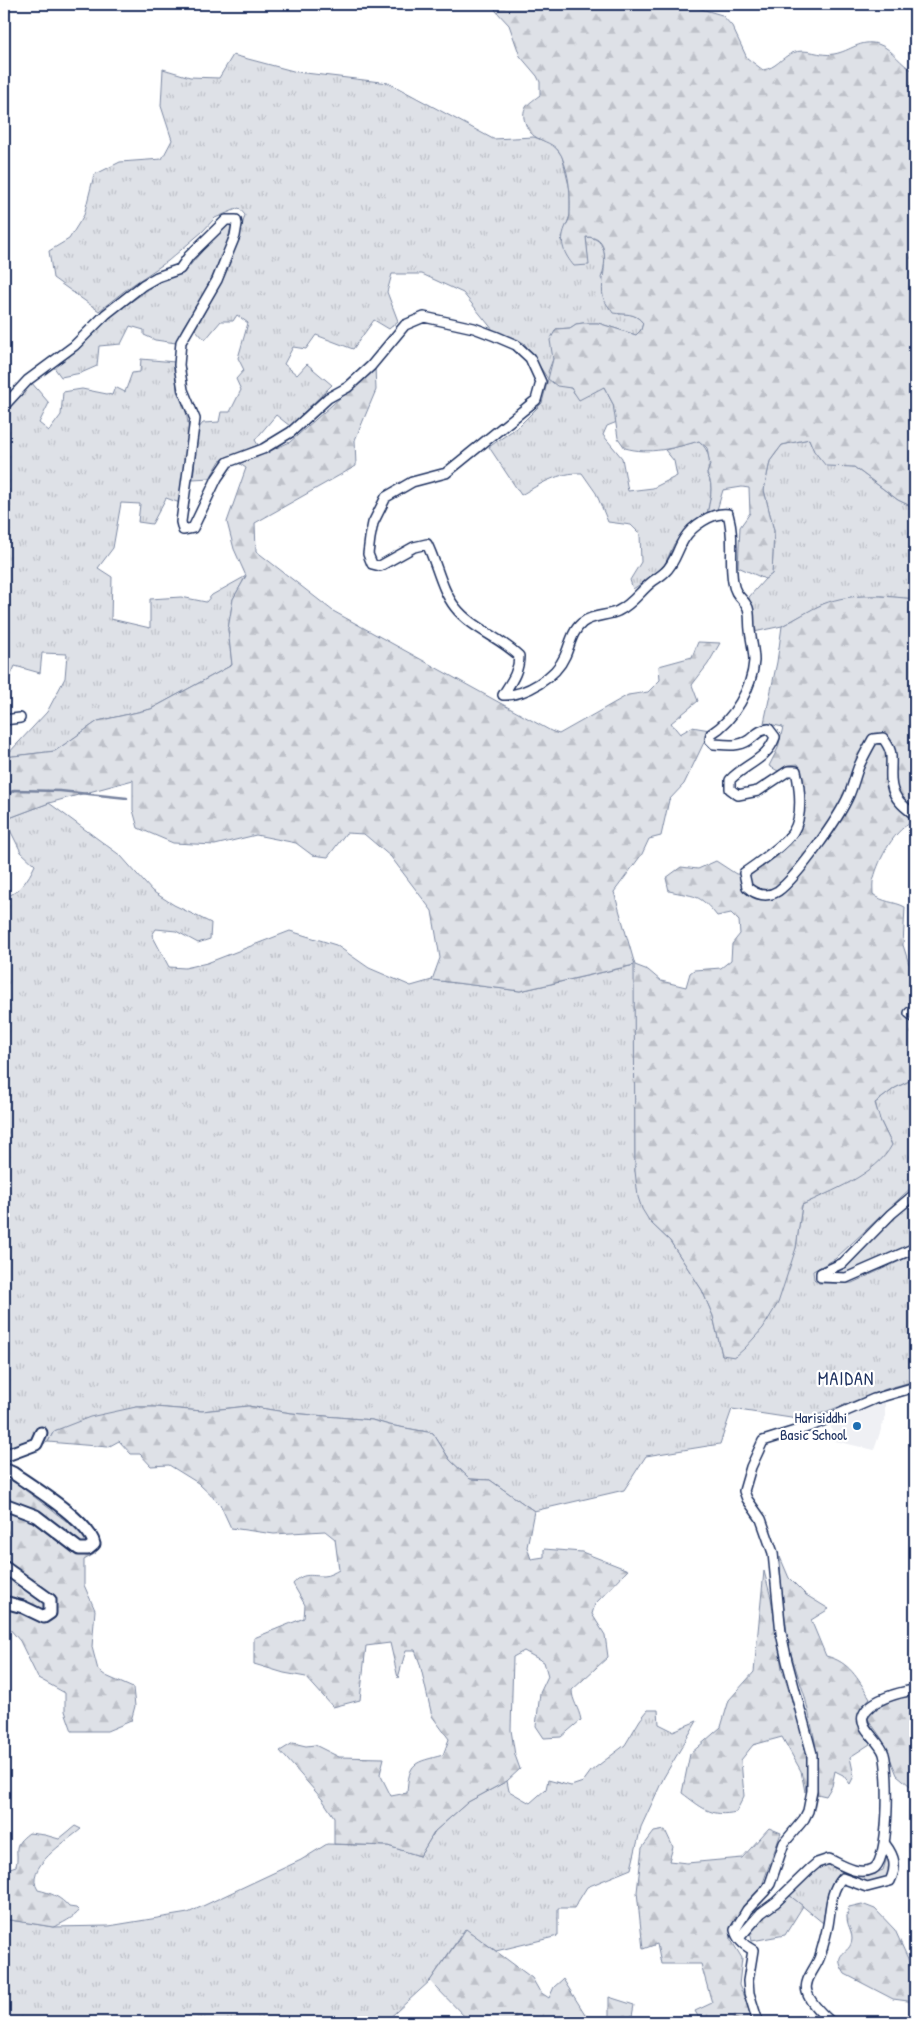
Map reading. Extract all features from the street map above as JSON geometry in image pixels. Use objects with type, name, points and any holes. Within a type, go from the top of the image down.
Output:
[{"type":"street","points":[[4,406],[28,380],[74,346],[106,314],[157,277],[180,269],[189,256],[226,220],[236,220],[235,236],[217,280],[181,342],[179,364],[183,390],[195,419],[181,522],[183,530],[193,528],[217,478],[228,462],[263,449],[291,432],[328,398],[348,387],[371,366],[405,325],[424,317],[454,322],[516,345],[530,358],[541,382],[536,400],[446,473],[412,482],[386,497],[373,523],[368,554],[372,564],[380,566],[414,547],[426,544],[434,558],[446,592],[455,608],[475,627],[509,646],[519,656],[519,665],[503,696],[506,696],[526,690],[545,680],[556,671],[565,658],[576,629],[584,621],[616,612],[629,605],[652,581],[664,574],[671,566],[684,538],[699,524],[719,513],[728,514],[732,526],[733,542],[732,582],[736,595],[748,606],[754,660],[752,676],[742,699],[722,728],[711,734],[710,740],[714,744],[736,745],[748,740],[756,732],[769,729],[775,737],[771,747],[765,754],[738,771],[730,780],[730,789],[738,795],[758,791],[788,770],[796,771],[799,783],[800,806],[793,832],[744,873],[747,887],[755,894],[766,895],[777,891],[798,869],[826,834],[848,796],[859,766],[873,739],[883,738],[890,749],[890,780],[894,791],[898,801],[915,815]]},
{"type":"street","points":[[4,720],[20,718]]},
{"type":"street","points":[[915,1008],[909,1013],[915,1018]]},
{"type":"street","points":[[915,1194],[891,1214],[843,1262],[821,1273],[821,1277],[846,1278],[915,1248]]},
{"type":"street","points":[[758,2022],[749,1993],[748,1981],[753,1950],[746,1946],[739,1938],[736,1933],[737,1925],[747,1910],[766,1892],[784,1843],[804,1819],[808,1811],[812,1782],[812,1754],[787,1661],[773,1553],[761,1520],[744,1491],[751,1467],[763,1441],[811,1426],[874,1399],[915,1387]]},
{"type":"street","points":[[4,1456],[36,1444],[41,1433]]},
{"type":"street","points":[[4,1469],[13,1473],[74,1517],[93,1538],[94,1544],[88,1549],[79,1549],[36,1516],[4,1504]]},
{"type":"street","points":[[4,1567],[50,1600],[50,1613],[44,1617],[23,1606],[4,1602]]},
{"type":"street","points":[[739,1938],[761,1913],[776,1902],[817,1863],[829,1859],[858,1871],[872,1869],[879,1864],[885,1844],[888,1774],[884,1753],[879,1743],[862,1723],[862,1719],[864,1713],[872,1704],[901,1692],[915,1690]]},
{"type":"street","points":[[831,2022],[811,2000],[806,1990],[807,1982],[820,1958],[828,1927],[832,1897],[836,1884],[842,1878],[867,1887],[890,1881],[894,1873],[894,1861],[891,1852],[885,1844]]},
{"type":"shaded area","name":"Harisiddhi Basic School","points":[[885,1401],[885,1418],[874,1450],[835,1441],[829,1421]]},
{"type":"green space","points":[[493,4],[691,6],[722,15],[732,26],[747,58],[763,70],[768,69],[788,55],[798,51],[829,55],[840,53],[861,44],[872,43],[884,46],[905,65],[915,71],[915,508],[898,500],[854,467],[826,466],[814,451],[809,439],[782,445],[770,461],[764,490],[774,531],[772,574],[765,579],[738,567],[740,527],[750,513],[749,488],[742,487],[723,490],[717,510],[707,515],[711,484],[707,474],[710,465],[707,448],[699,441],[653,451],[625,448],[618,438],[613,404],[604,387],[579,400],[571,388],[557,386],[548,379],[553,359],[550,340],[556,329],[570,328],[576,324],[583,323],[598,323],[636,335],[641,330],[643,323],[637,317],[613,313],[605,300],[602,289],[605,260],[601,243],[586,237],[589,265],[574,266],[565,253],[562,239],[570,218],[569,185],[566,170],[562,157],[554,146],[537,138],[528,129],[524,117],[525,109],[540,95],[540,82],[520,56],[509,25],[496,11]]},
{"type":"green space","points":[[233,55],[297,72],[389,83],[493,139],[534,137],[553,144],[562,156],[570,190],[570,215],[561,241],[588,258],[586,237],[598,241],[602,246],[605,258],[601,278],[619,314],[633,315],[643,323],[641,330],[636,335],[598,323],[576,324],[570,328],[556,329],[553,359],[548,372],[557,385],[571,388],[575,394],[604,387],[613,404],[617,422],[607,426],[603,435],[622,458],[628,491],[653,488],[677,476],[674,461],[665,450],[699,441],[709,456],[707,474],[711,489],[707,515],[690,525],[674,544],[665,564],[653,576],[633,589],[630,580],[641,562],[640,534],[631,525],[608,522],[596,493],[582,473],[565,474],[521,495],[489,447],[519,426],[542,403],[548,379],[524,343],[493,330],[463,293],[422,274],[392,274],[387,292],[398,321],[389,329],[374,320],[353,349],[316,335],[306,349],[293,347],[284,364],[297,375],[307,364],[332,385],[290,426],[276,415],[255,440],[258,445],[220,461],[210,478],[193,479],[198,429],[203,423],[219,422],[221,412],[230,412],[241,390],[236,379],[244,370],[238,358],[248,323],[237,315],[233,321],[221,321],[205,340],[195,329],[224,274],[236,245],[245,215],[239,208],[215,218],[202,232],[168,261],[128,288],[99,311],[53,278],[49,251],[69,239],[84,215],[94,175],[120,162],[162,159],[172,140],[161,106],[163,69],[190,77],[219,78]]},
{"type":"green space","points":[[232,223],[227,243],[205,293],[183,327],[176,343],[155,340],[144,335],[144,330],[130,326],[121,344],[99,346],[97,366],[81,373],[61,377],[53,366],[105,320],[162,280],[187,269],[218,232],[226,224]]},
{"type":"green space","points":[[141,359],[175,362],[177,391],[186,411],[189,430],[180,503],[166,498],[152,524],[138,522],[140,504],[121,503],[113,548],[98,568],[112,577],[111,619],[150,628],[150,599],[181,597],[206,602],[212,595],[246,576],[233,599],[228,629],[232,665],[151,709],[98,721],[55,751],[5,757],[47,712],[65,678],[67,654],[42,653],[40,673],[15,666],[10,677],[4,675],[4,508],[10,507],[9,489],[4,488],[4,412],[31,382],[49,403],[39,423],[49,431],[61,415],[63,392],[82,389],[112,395],[115,387],[125,392],[132,373],[140,372]]},
{"type":"green space","points":[[375,367],[376,390],[355,440],[356,466],[255,523],[256,551],[333,611],[559,734],[628,695],[648,692],[660,680],[659,666],[692,657],[698,642],[720,643],[708,664],[692,685],[698,701],[671,723],[680,734],[692,727],[710,730],[684,784],[669,800],[661,836],[649,839],[642,854],[614,892],[635,965],[648,970],[661,981],[686,987],[690,973],[694,970],[721,968],[731,960],[732,944],[740,934],[739,921],[731,913],[717,916],[706,903],[696,897],[669,891],[666,878],[681,867],[698,869],[716,861],[736,874],[750,874],[797,832],[803,806],[801,769],[798,764],[788,765],[778,771],[769,766],[778,748],[783,727],[764,723],[777,662],[782,626],[834,600],[857,596],[915,599],[915,822],[901,830],[889,845],[873,880],[873,894],[905,907],[903,945],[909,964],[913,965],[913,944],[915,941],[915,1003],[905,1012],[915,1029],[915,1078],[895,1088],[875,1103],[880,1120],[892,1145],[885,1156],[852,1181],[802,1205],[796,1248],[778,1303],[763,1328],[735,1357],[722,1355],[713,1316],[702,1290],[670,1241],[650,1222],[642,1209],[638,1197],[635,1171],[634,965],[520,991],[432,980],[440,958],[432,911],[391,857],[364,834],[346,833],[328,857],[312,855],[296,843],[256,835],[215,845],[173,843],[138,828],[133,810],[133,780],[49,803],[4,820],[5,757],[55,751],[98,721],[151,709],[232,665],[228,629],[233,599],[246,576],[234,549],[227,522],[246,468],[237,462],[243,458],[265,453],[290,442]]},
{"type":"green space","points":[[809,439],[814,451],[832,465],[854,467],[898,500],[915,508],[915,599],[881,596],[852,597],[823,604],[782,626],[754,632],[749,597],[772,574],[774,531],[764,490],[770,461],[782,445]]},
{"type":"green space","points":[[49,803],[121,856],[152,891],[174,905],[211,923],[210,939],[198,943],[176,931],[156,929],[152,935],[169,967],[185,968],[207,963],[290,931],[336,945],[369,968],[411,986],[432,980],[520,991],[635,965],[635,1171],[650,1222],[670,1241],[702,1290],[713,1316],[722,1355],[796,1248],[802,1205],[853,1180],[892,1145],[880,1120],[875,1103],[895,1088],[915,1078],[915,1184],[835,1259],[813,1271],[814,1279],[819,1283],[852,1283],[915,1254],[915,1381],[889,1388],[804,1420],[732,1409],[720,1444],[646,1456],[624,1490],[534,1511],[490,1480],[470,1479],[450,1460],[433,1433],[372,1420],[291,1413],[248,1406],[202,1411],[136,1407],[54,1431],[48,1442],[4,1459],[4,898],[23,885],[35,865],[21,852],[10,830],[4,824],[4,820]]},
{"type":"green space","points":[[915,1199],[915,1242],[852,1272],[832,1276],[830,1272],[848,1263]]},
{"type":"green space","points":[[248,1406],[291,1413],[372,1420],[433,1433],[450,1460],[470,1479],[490,1480],[534,1511],[527,1547],[531,1559],[544,1557],[544,1549],[582,1552],[628,1570],[595,1604],[592,1614],[605,1635],[608,1657],[572,1690],[581,1720],[561,1737],[544,1738],[536,1726],[540,1693],[548,1676],[544,1662],[524,1651],[513,1657],[511,1730],[515,1755],[520,1769],[507,1781],[468,1802],[435,1831],[420,1856],[388,1846],[334,1844],[334,1817],[322,1799],[280,1751],[293,1743],[306,1746],[315,1745],[339,1757],[384,1758],[380,1774],[391,1796],[407,1793],[409,1775],[415,1765],[443,1755],[449,1739],[432,1716],[415,1650],[406,1650],[398,1678],[390,1643],[366,1646],[360,1700],[333,1707],[306,1677],[254,1664],[254,1638],[304,1618],[305,1605],[293,1584],[303,1576],[325,1576],[339,1570],[335,1539],[325,1531],[274,1534],[231,1528],[220,1504],[198,1483],[169,1465],[151,1466],[140,1454],[131,1454],[119,1441],[108,1447],[48,1442],[54,1431],[90,1417],[136,1407],[202,1411]]},
{"type":"green space","points":[[4,1474],[78,1530],[96,1553],[84,1560],[84,1585],[95,1610],[92,1647],[98,1670],[106,1676],[133,1688],[135,1706],[131,1721],[107,1731],[72,1731],[65,1711],[65,1693],[38,1678],[20,1641],[4,1622]]},
{"type":"green space","points":[[780,1557],[789,1578],[806,1595],[829,1609],[811,1620],[826,1656],[841,1662],[847,1667],[870,1698],[861,1708],[857,1722],[870,1744],[850,1757],[854,1776],[850,1784],[843,1775],[835,1771],[832,1786],[826,1796],[817,1794],[815,1741],[805,1697],[789,1648],[781,1588]]},
{"type":"green space","points":[[764,1571],[771,1598],[782,1669],[802,1732],[808,1767],[805,1792],[801,1771],[782,1737],[753,1745],[741,1760],[744,1796],[736,1812],[720,1814],[701,1807],[682,1793],[690,1754],[721,1727],[729,1700],[754,1672]]},
{"type":"green space","points":[[915,1688],[915,1725],[910,1730],[910,1743],[915,1751],[915,1790],[897,1775],[882,1739],[868,1719],[881,1706],[911,1694]]},
{"type":"green space","points":[[648,1710],[658,1710],[659,1724],[673,1731],[697,1721],[664,1777],[641,1827],[631,1869],[587,1887],[574,1908],[558,1908],[558,1936],[496,1951],[465,1929],[430,1981],[385,2022],[4,2022],[4,1919],[53,1927],[109,1926],[188,1913],[301,1860],[327,1844],[388,1846],[420,1856],[435,1831],[468,1802],[507,1781],[509,1791],[530,1803],[546,1789],[548,1780],[571,1786],[583,1782],[591,1771],[625,1745]]},
{"type":"green space","points":[[75,1826],[81,1829],[48,1856],[36,1873],[35,1881],[38,1890],[55,1896],[69,1907],[76,1908],[79,1911],[53,1927],[4,1919],[4,1867],[7,1869],[16,1866],[18,1845],[23,1838],[29,1833],[59,1839]]},
{"type":"green space","points":[[769,1828],[781,1833],[760,1891],[746,1903],[730,1927],[731,1940],[742,1958],[739,1985],[754,2022],[701,2022],[695,2011],[712,2003],[701,1964],[661,1964],[657,1944],[643,1949],[637,1892],[642,1848],[654,1832],[665,1830],[673,1847],[669,1861],[687,1863],[742,1858]]},
{"type":"green space","points":[[887,1857],[890,1869],[888,1878],[864,1884],[842,1875],[837,1879],[830,1890],[826,1902],[823,1923],[789,1895],[821,1866],[831,1864],[853,1873],[872,1874],[883,1870]]},
{"type":"green space","points":[[789,1895],[803,1906],[785,1935],[752,1941],[750,1932],[762,1916]]},
{"type":"green space","points":[[862,1904],[875,1909],[895,1930],[910,1963],[915,1969],[915,2002],[893,1999],[845,1974],[841,1966],[840,1957],[851,1944],[852,1939],[847,1921],[847,1912],[849,1907]]},
{"type":"green space","points":[[466,1929],[532,1978],[540,1992],[549,1998],[554,1987],[563,1979],[590,2022],[470,2022],[430,1981]]},
{"type":"green space","points":[[609,1997],[634,2005],[631,2022],[609,2022]]},
{"type":"waterway","points":[[4,798],[14,790],[60,791],[127,798]]},
{"type":"place","name":"Harisiddhi Basic School","points":[[857,1426]]},
{"type":"district","name":"MAIDAN","points":[[846,1378]]}]
